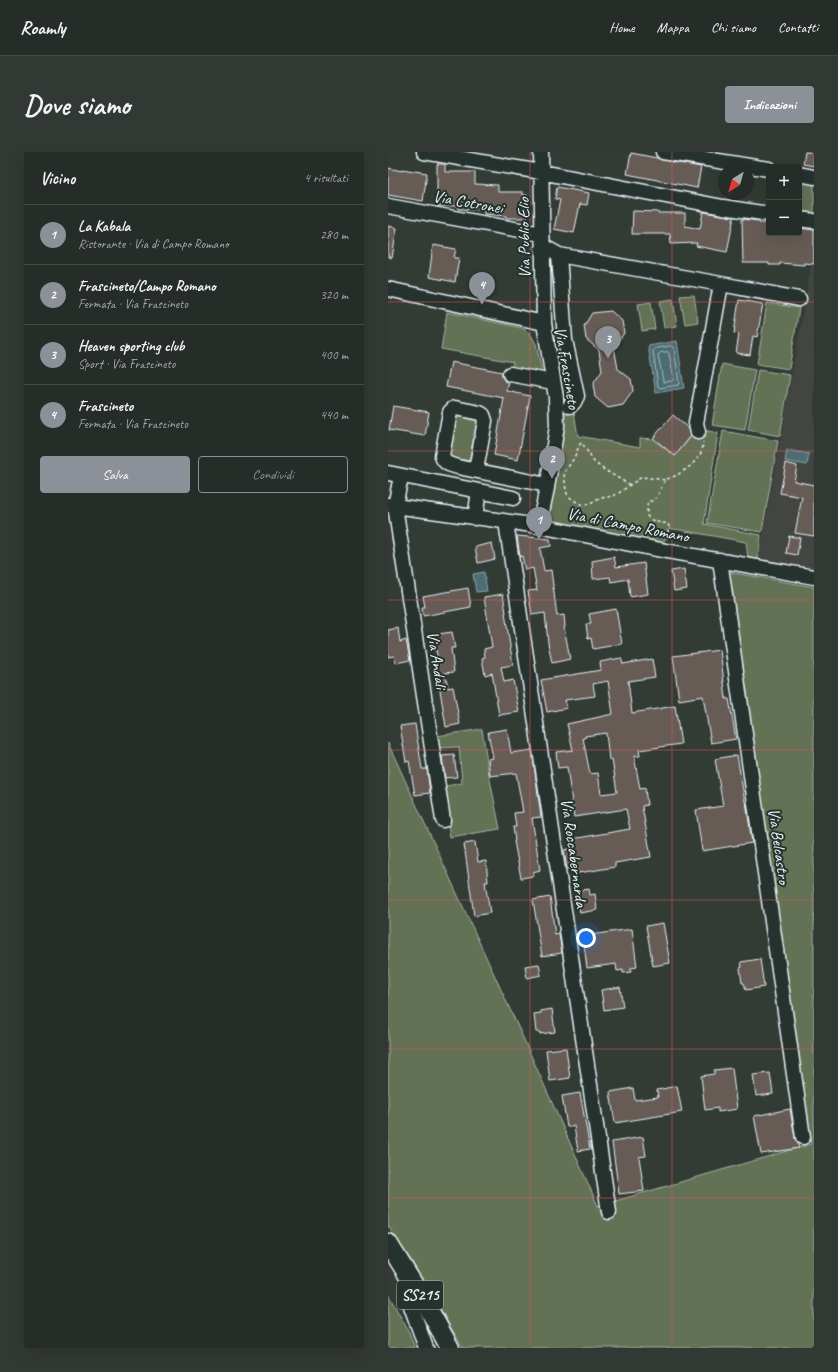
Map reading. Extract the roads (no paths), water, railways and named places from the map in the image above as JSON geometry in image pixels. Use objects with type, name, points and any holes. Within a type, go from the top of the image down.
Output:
[{"type":"main road","name":"SS215","points":[[388,1243],[427,1306],[450,1348]]},
{"type":"main road","name":"SS215","points":[[388,1265],[437,1348]]},
{"type":"street","points":[[424,152],[541,172],[704,204],[766,214]]},
{"type":"street","name":"Via Publio Elio","points":[[541,152],[544,323]]},
{"type":"street","points":[[663,152],[766,169]]},
{"type":"street","points":[[802,174],[814,176]]},
{"type":"street","name":"Via Cotronei","points":[[388,206],[542,234]]},
{"type":"street","points":[[802,219],[814,221]]},
{"type":"street","points":[[542,248],[548,249],[559,255],[799,299]]},
{"type":"street","points":[[559,255],[565,340],[577,396],[570,406]]},
{"type":"street","points":[[698,432],[696,424],[721,284]]},
{"type":"street","name":"Via Frascineto","points":[[388,289],[544,323],[556,398],[557,426],[539,526]]},
{"type":"street","points":[[510,374],[553,382]]},
{"type":"street","points":[[476,470],[547,485]]},
{"type":"street","points":[[392,505],[394,474],[513,498]]},
{"type":"street","points":[[475,518],[479,491]]},
{"type":"street","name":"Via di Campo Romano","points":[[392,505],[539,526],[666,551],[814,577]]},
{"type":"street","name":"Via Andali","points":[[392,505],[443,820]]},
{"type":"street","name":"Via Roccabernarda","points":[[506,522],[609,1212]]},
{"type":"street","name":"Via Belcastro","points":[[720,560],[803,1137]]},
{"type":"street","points":[[406,1295],[426,1348]]},
{"type":"water","points":[[677,341],[684,388],[656,393],[648,346]]},
{"type":"water","points":[[787,450],[809,454],[807,465],[785,461]]},
{"type":"water","points":[[484,572],[487,591],[476,592],[473,574]]},
{"type":"place","name":"Frascineto","points":[[482,305]]},
{"type":"place","name":"Heaven sporting club","points":[[608,359]]},
{"type":"place","name":"Frascineto/Campo Romano","points":[[552,479]]},
{"type":"place","name":"La Kabala","points":[[539,540]]}]
